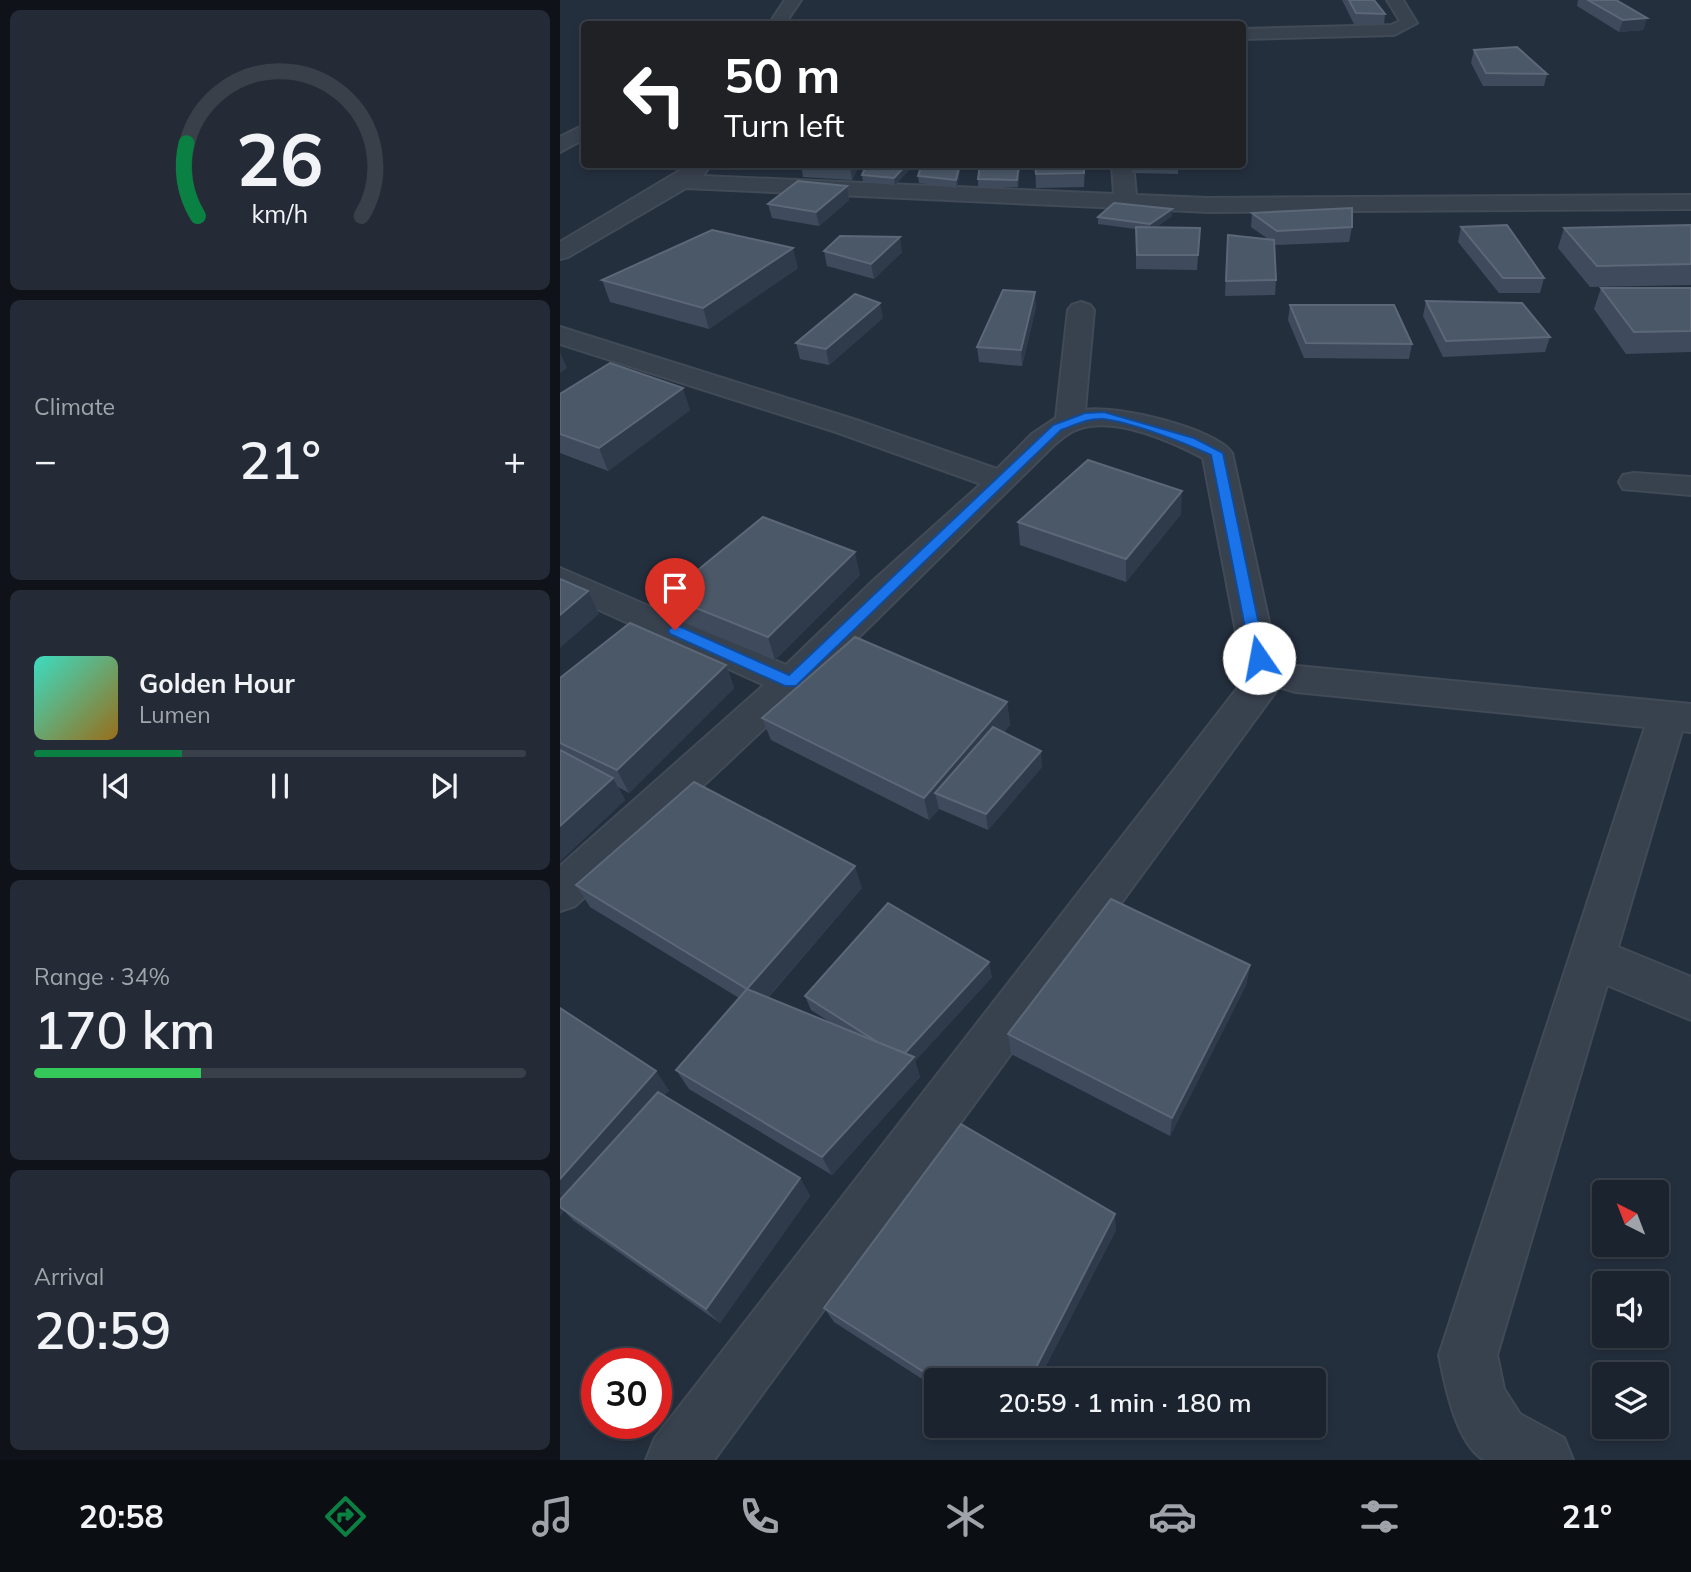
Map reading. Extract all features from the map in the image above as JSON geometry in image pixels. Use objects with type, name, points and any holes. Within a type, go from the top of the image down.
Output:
[{"type":"street","points":[[779,21],[793,0]]},
{"type":"street","points":[[1246,34],[1394,30],[1409,23],[1395,0]]},
{"type":"street","points":[[560,122],[581,122]]},
{"type":"street","points":[[560,146],[581,133]]},
{"type":"street","points":[[560,251],[682,181],[699,168]]},
{"type":"street","points":[[1122,168],[1126,202]]},
{"type":"street","points":[[682,181],[1223,205],[1691,202]]},
{"type":"street","points":[[1070,421],[1081,310]]},
{"type":"street","points":[[560,335],[846,426],[1002,481]]},
{"type":"street","points":[[560,893],[791,682],[886,588],[1057,427],[1070,421],[1104,416],[1130,421],[1202,445],[1217,453],[1259,658],[1271,671],[1296,679],[1679,718],[1592,957],[1468,1355],[1477,1400],[1499,1435],[1542,1460]]},
{"type":"street","points":[[1633,482],[1691,486]]},
{"type":"street","points":[[560,579],[791,682]]},
{"type":"street","points":[[677,1460],[1271,671]]},
{"type":"street","points":[[1592,957],[1691,999]]},
{"type":"building","points":[[1349,0],[1374,0],[1385,14],[1356,13]]},
{"type":"building","points":[[1588,0],[1616,0],[1647,18],[1623,20]]},
{"type":"building","points":[[1517,47],[1547,74],[1486,73],[1474,50]]},
{"type":"building","points":[[865,168],[903,168],[894,178],[862,175]]},
{"type":"building","points":[[921,168],[959,168],[956,180],[918,176]]},
{"type":"building","points":[[979,168],[1018,168],[1017,180],[978,179]]},
{"type":"building","points":[[1035,168],[1084,168],[1084,173],[1036,174]]},
{"type":"building","points":[[798,181],[847,186],[816,212],[768,204]]},
{"type":"building","points":[[1114,203],[1172,209],[1150,224],[1098,217]]},
{"type":"building","points":[[1352,208],[1352,227],[1277,231],[1252,213]]},
{"type":"building","points":[[1507,225],[1544,278],[1503,278],[1461,227]]},
{"type":"building","points":[[1691,225],[1691,264],[1597,266],[1564,228]]},
{"type":"building","points":[[1136,227],[1200,228],[1198,255],[1137,255]]},
{"type":"building","points":[[712,230],[793,248],[703,308],[602,280]]},
{"type":"building","points":[[1228,235],[1274,240],[1276,280],[1226,281]]},
{"type":"building","points":[[840,236],[900,237],[871,264],[824,251]]},
{"type":"building","points":[[1601,288],[1691,288],[1691,331],[1634,332]]},
{"type":"building","points":[[1003,290],[1035,292],[1021,350],[977,347]]},
{"type":"building","points":[[855,294],[880,303],[826,349],[796,343]]},
{"type":"building","points":[[1426,301],[1522,303],[1550,337],[1446,341]]},
{"type":"building","points":[[1290,305],[1394,305],[1412,344],[1306,343]]},
{"type":"building","points":[[610,363],[683,388],[599,448],[560,434],[560,394]]},
{"type":"building","points":[[1088,460],[1182,491],[1126,559],[1018,522]]},
{"type":"building","points":[[763,517],[855,552],[768,637],[666,596]]},
{"type":"building","points":[[560,579],[588,591],[560,615]]},
{"type":"building","points":[[630,623],[726,665],[617,770],[560,743],[560,678]]},
{"type":"building","points":[[855,637],[1007,702],[924,798],[762,718]]},
{"type":"building","points":[[993,727],[1041,751],[986,814],[935,793]]},
{"type":"building","points":[[560,750],[613,778],[560,826]]},
{"type":"building","points":[[694,782],[855,866],[747,989],[576,885]]},
{"type":"building","points":[[1111,899],[1250,965],[1172,1118],[1008,1034]]},
{"type":"building","points":[[888,903],[989,962],[905,1053],[879,1043],[805,996]]},
{"type":"building","points":[[747,989],[914,1057],[822,1157],[676,1070]]},
{"type":"building","points":[[560,1008],[656,1071],[560,1179]]},
{"type":"building","points":[[658,1092],[800,1178],[706,1309],[560,1207],[560,1200]]},
{"type":"building","points":[[961,1124],[1115,1214],[1036,1368],[924,1368],[924,1372],[824,1308]]},
{"type":"route","points":[[675,630],[791,682],[886,588],[1057,427],[1085,417],[1104,416],[1130,421],[1189,440],[1217,453],[1259,658]]}]
